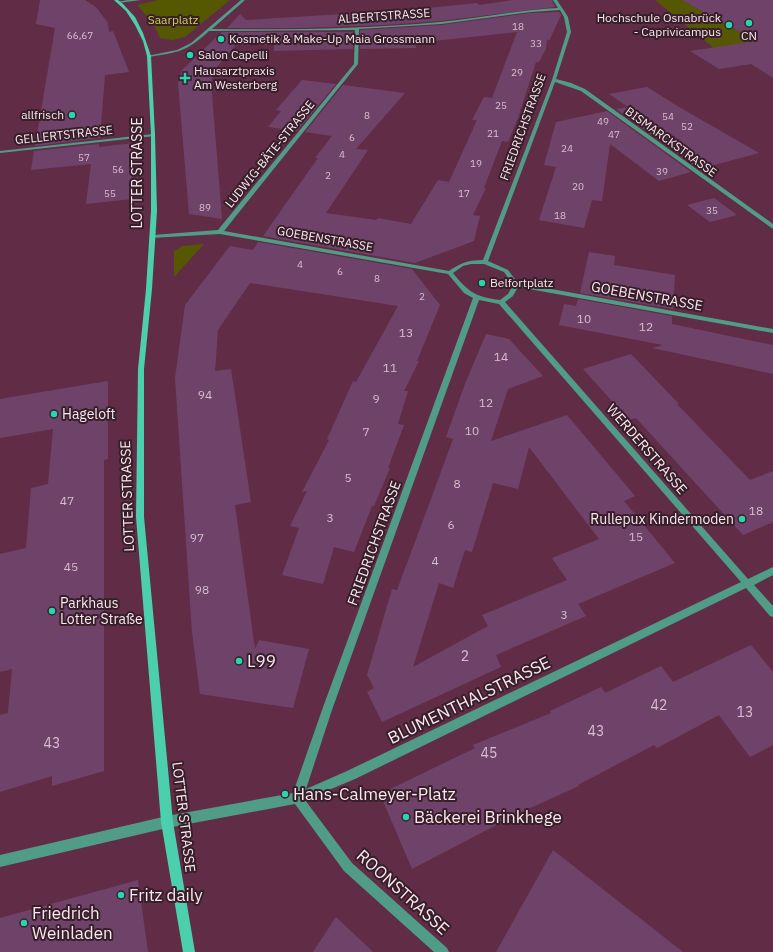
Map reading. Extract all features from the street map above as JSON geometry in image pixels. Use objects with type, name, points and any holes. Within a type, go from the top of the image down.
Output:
[{"type":"street","points":[[117,1],[139,0]]},
{"type":"street","points":[[149,56],[178,51],[192,44],[243,0]]},
{"type":"street","name":"FRIEDRICHSTRASSE","points":[[485,262],[554,80],[569,32],[566,18],[555,0]]},
{"type":"street","name":"LOTTER STRASSE","points":[[117,1],[136,23],[146,44],[149,56],[153,135],[153,238],[141,369],[140,517],[167,822],[189,952]]},
{"type":"street","name":"ALBERTSTRASSE","points":[[207,30],[280,31],[357,29],[440,23],[534,10],[561,9]]},
{"type":"street","name":"LUDWIG-BÄTE-STRASSE","points":[[220,232],[356,64],[357,29]]},
{"type":"street","name":"BISMARCKSTRASSE","points":[[554,80],[583,90],[773,227]]},
{"type":"street","name":"GELLERTSTRASSE","points":[[0,152],[153,135]]},
{"type":"street","points":[[153,238],[220,232]]},
{"type":"street","name":"GOEBENSTRASSE","points":[[220,232],[450,273]]},
{"type":"street","points":[[471,262],[485,262],[506,271],[516,284],[511,295],[501,302],[476,299],[461,288],[450,273],[461,265],[471,262]]},
{"type":"street","name":"GOEBENSTRASSE","points":[[516,284],[773,331]]},
{"type":"street","name":"FRIEDRICHSTRASSE","points":[[297,798],[327,710],[476,299]]},
{"type":"street","name":"WERDERSTRASSE","points":[[501,302],[773,612]]},
{"type":"street","name":"BLUMENTHALSTRASSE","points":[[0,861],[167,822],[297,798],[351,775],[773,571]]},
{"type":"street","name":"ROONSTRASSE","points":[[297,798],[348,867],[443,952]]},
{"type":"green space","name":"Saarplatz","points":[[158,0],[230,0],[185,37],[172,40],[160,38],[153,23],[137,5]]},
{"type":"green space","points":[[655,0],[682,0],[773,51],[715,49]]},
{"type":"green space","points":[[204,244],[174,277],[174,251],[183,246]]},
{"type":"building","points":[[40,0],[85,0],[96,7],[108,23],[109,32],[113,31],[129,72],[105,75],[100,138],[35,146],[55,28],[36,24]]},
{"type":"building","points":[[513,0],[552,0],[555,7],[440,21],[383,25],[297,28],[227,28],[240,14],[246,20],[408,10],[477,3],[479,5]]},
{"type":"building","name":"Hochschule Osnabrück - Caprivicampus","points":[[682,0],[773,0],[773,78],[751,64],[719,69],[690,51],[756,41]]},
{"type":"building","points":[[559,12],[561,15],[549,41],[547,39],[546,49],[539,62],[536,62],[518,118],[508,142],[502,141],[484,188],[486,188],[473,215],[480,216],[474,241],[415,263],[263,236],[318,158],[315,158],[332,136],[305,132],[343,85],[405,93],[356,149],[368,150],[326,213],[376,220],[378,218],[411,224],[438,180],[449,182],[477,120],[472,120],[484,97],[492,98],[517,32],[415,43],[416,48],[360,49],[360,30],[441,25],[531,13]]},
{"type":"building","points":[[222,32],[353,32],[353,49],[274,51],[274,45],[236,45],[215,69],[211,82],[222,219],[189,214],[178,83],[182,70]]},
{"type":"building","points":[[302,80],[336,84],[297,131],[268,127],[281,111],[276,110]]},
{"type":"building","points":[[647,87],[759,153],[699,169],[616,109],[628,107],[609,94]]},
{"type":"building","points":[[607,111],[691,172],[659,181],[610,144],[602,201],[592,200],[584,228],[539,220],[556,167],[544,165],[556,122]]},
{"type":"building","points":[[134,143],[132,199],[86,204],[91,164],[31,170],[34,151],[99,144],[99,147]]},
{"type":"building","points":[[714,198],[737,215],[710,222],[687,205]]},
{"type":"building","points":[[258,242],[412,269],[440,305],[417,361],[419,361],[404,391],[408,391],[398,424],[404,425],[388,468],[390,468],[374,506],[372,506],[354,552],[334,547],[323,584],[282,575],[299,528],[290,526],[307,491],[302,492],[329,440],[327,439],[353,381],[356,382],[398,306],[250,283],[218,330],[215,371],[231,369],[251,502],[235,505],[255,649],[259,640],[309,649],[293,708],[200,694],[192,632],[175,378],[185,305],[230,246],[253,250]]},
{"type":"building","points":[[589,252],[615,256],[614,265],[675,275],[673,309],[580,293]]},
{"type":"building","points":[[578,299],[672,316],[672,324],[773,345],[773,374],[652,348],[663,345],[559,325],[564,304],[576,306]]},
{"type":"building","points":[[486,334],[509,339],[543,376],[508,389],[491,441],[567,415],[635,496],[624,501],[675,563],[578,604],[586,616],[496,655],[501,667],[382,722],[367,692],[374,688],[367,675],[392,589],[397,590],[453,439],[446,437],[465,384]],"holes":[[[529,447],[599,539],[552,558],[567,580],[482,615],[488,626],[413,667],[439,583],[453,588],[465,550],[472,552],[493,483],[518,489]]]},
{"type":"building","points":[[631,354],[750,480],[773,471],[773,522],[743,535],[636,418],[629,420],[583,369]]},
{"type":"building","points":[[108,381],[108,459],[104,460],[104,771],[52,786],[52,776],[0,792],[0,715],[8,713],[12,669],[0,672],[0,554],[26,548],[31,488],[48,484],[53,429],[0,438],[0,399]]},
{"type":"building","points":[[751,645],[773,672],[773,745],[750,757],[719,715],[657,748],[654,745],[578,785],[579,786],[499,822],[500,823],[412,869],[380,794],[475,748],[473,745],[551,713],[550,711],[601,687],[605,693],[661,666],[673,682]]},
{"type":"building","points":[[553,850],[683,952],[496,952]]},
{"type":"building","points":[[138,880],[148,952],[0,952],[0,918]]},
{"type":"building","points":[[336,917],[373,952],[313,952]]},
{"type":"place","name":"CN","points":[[749,23]]},
{"type":"place","name":"Hochschule Osnabrück - Caprivicampus","points":[[729,25]]},
{"type":"place","name":"Kosmetik & Make-Up Maia Grossmann","points":[[221,39]]},
{"type":"place","name":"Salon Capelli","points":[[190,55]]},
{"type":"place","name":"Hausarztpraxis Am Westerberg","points":[[185,78]]},
{"type":"place","name":"allfrisch","points":[[72,115]]},
{"type":"place","name":"Belfortplatz","points":[[482,283]]},
{"type":"place","name":"Hageloft","points":[[54,414]]},
{"type":"place","name":"Rullepux Kindermoden","points":[[742,519]]},
{"type":"place","name":"Parkhaus Lotter Straße","points":[[52,611]]},
{"type":"place","name":"L99","points":[[239,661]]},
{"type":"place","name":"Hans-Calmeyer-Platz","points":[[285,794]]},
{"type":"place","name":"Bäckerei Brinkhege","points":[[406,817]]},
{"type":"place","name":"Fritz daily","points":[[121,895]]},
{"type":"place","name":"Friedrich Weinladen","points":[[24,923]]}]
